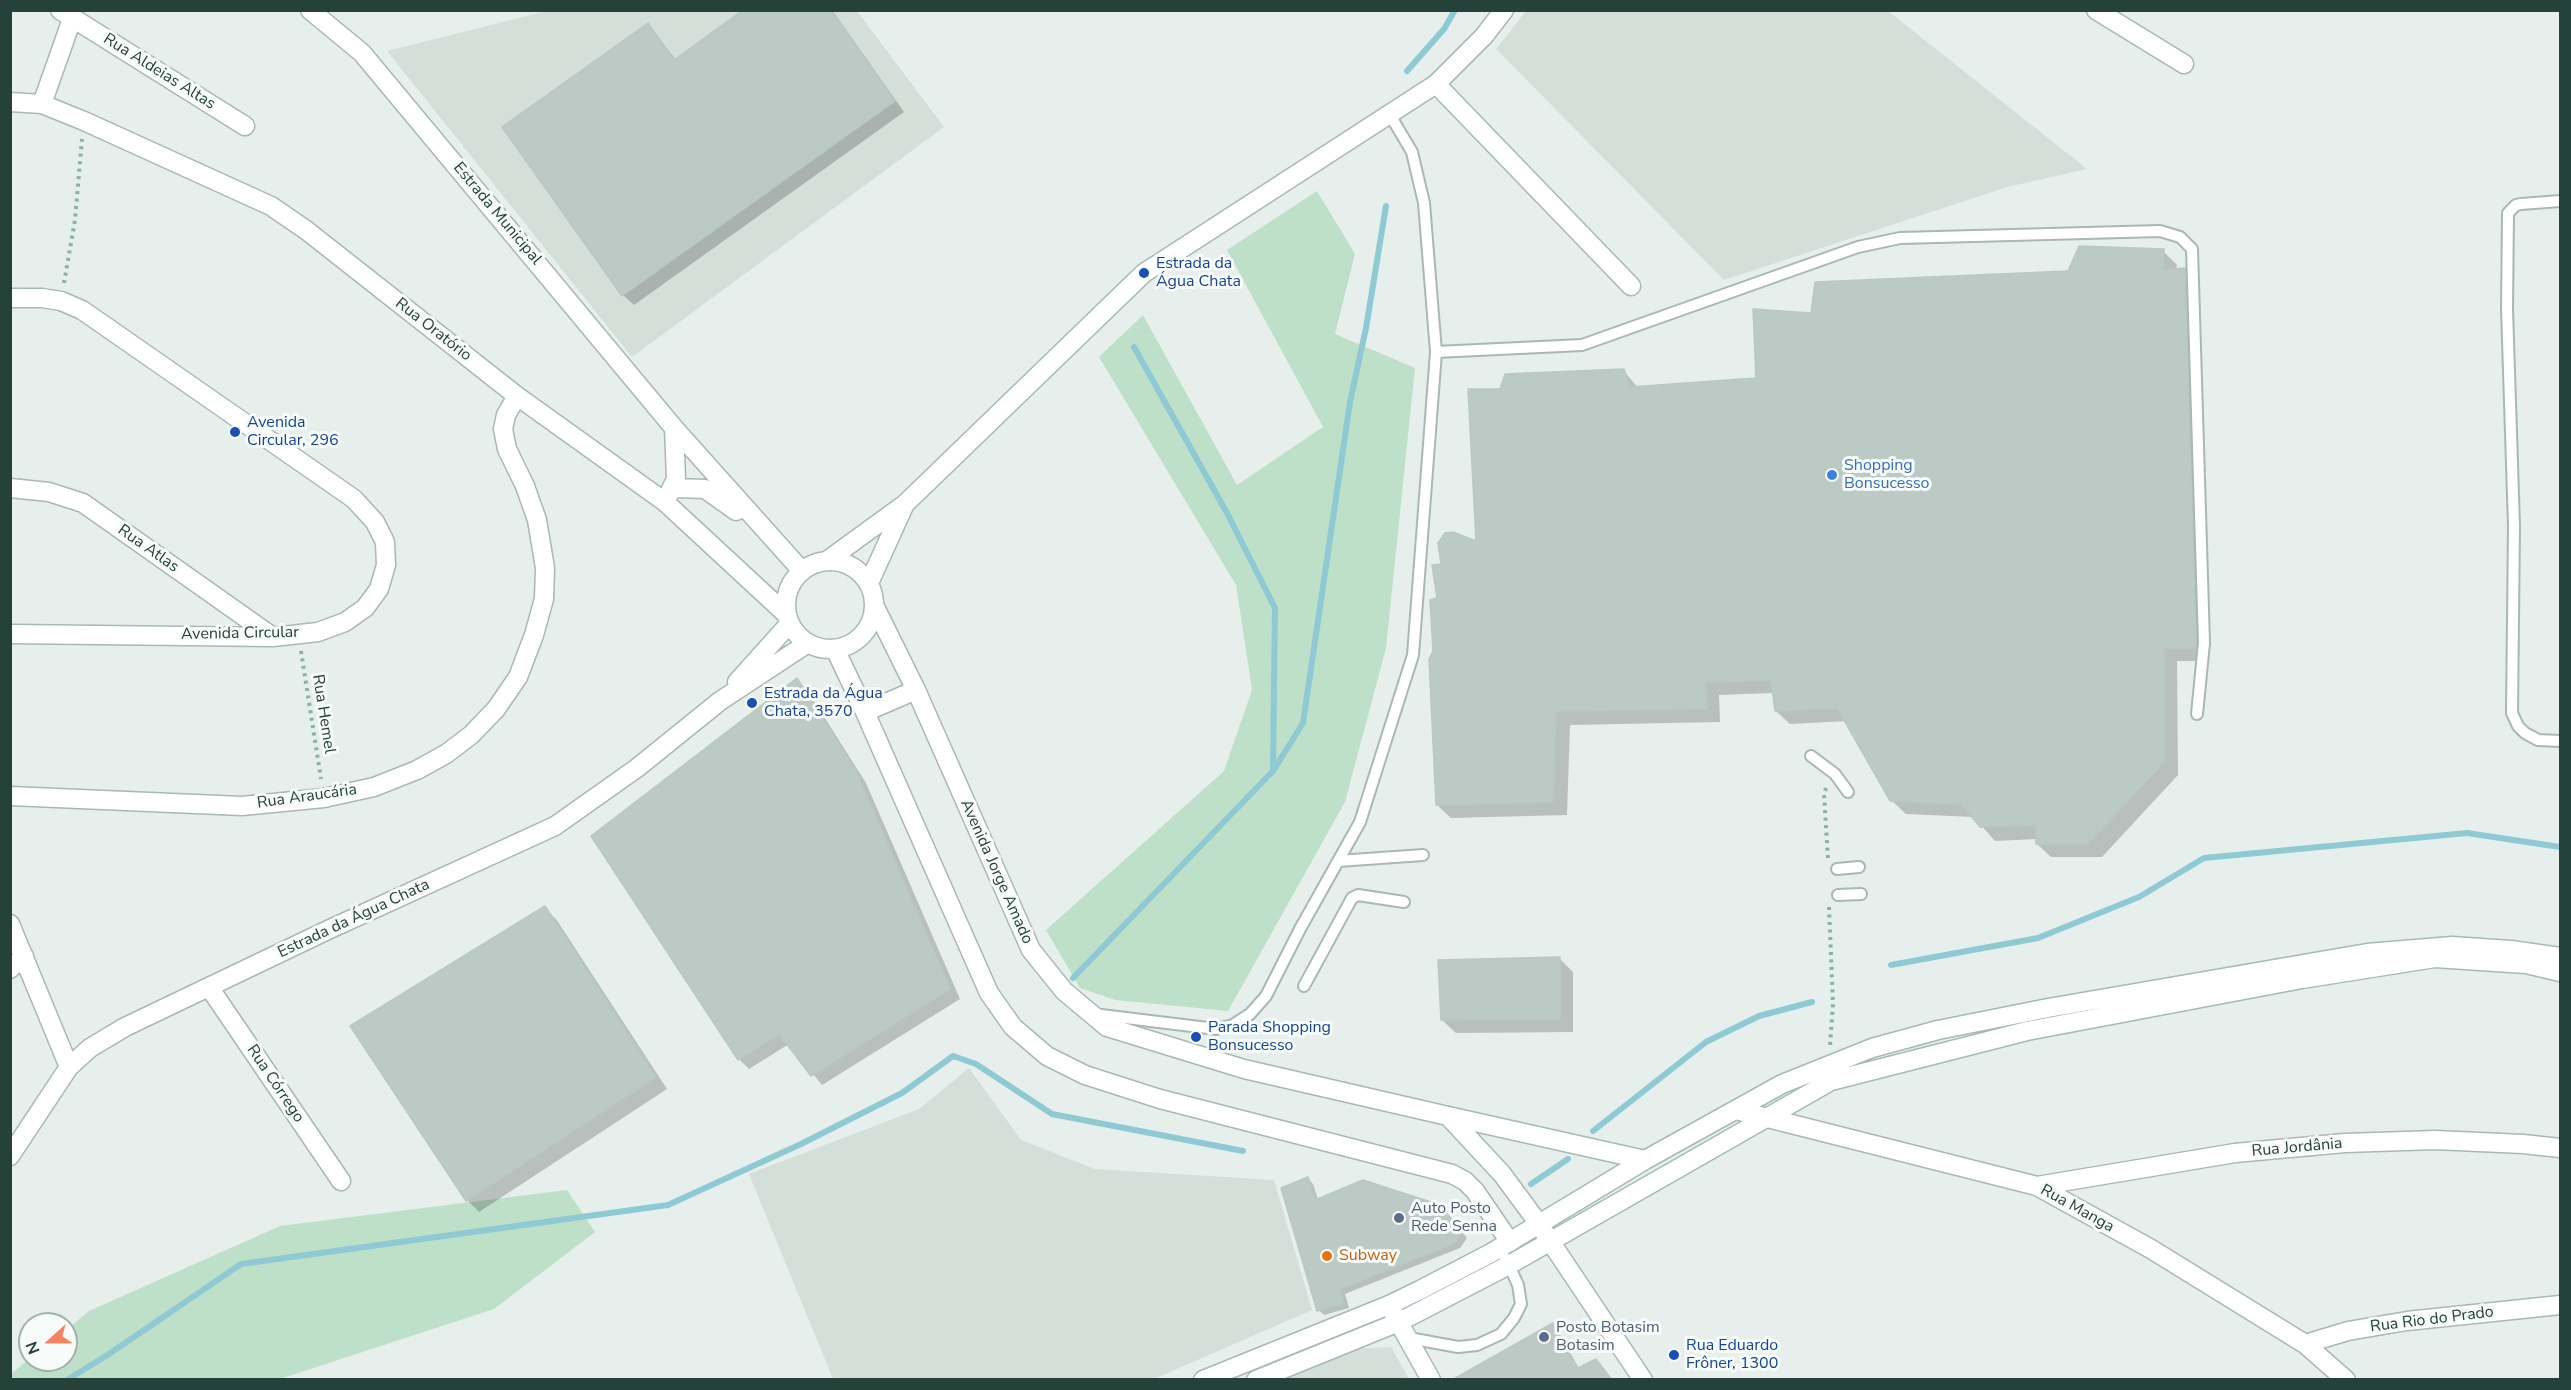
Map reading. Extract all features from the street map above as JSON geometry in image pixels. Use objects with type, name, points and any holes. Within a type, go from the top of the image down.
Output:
[{"type":"street","name":"Estrada Municipal","points":[[310,10],[363,53],[674,428],[802,571]]},
{"type":"street","points":[[828,560],[905,504],[1144,273],[1436,84],[1484,36],[1504,10]]},
{"type":"street","points":[[2096,10],[2184,64]]},
{"type":"street","name":"Rua Aldeias Altas","points":[[42,104],[66,15],[245,126]]},
{"type":"street","points":[[1436,84],[1631,286]]},
{"type":"street","name":"Rua Oratório","points":[[10,102],[42,104],[271,206],[306,230],[517,396],[669,495],[789,619]]},
{"type":"street","name":"Avenida Circular","points":[[10,298],[42,298],[82,310],[354,500],[375,522],[385,542],[386,565],[379,589],[365,608],[345,622],[318,632],[273,637],[10,634]]},
{"type":"street","name":"Rua Araucária","points":[[10,796],[242,806],[324,798],[374,787],[417,770],[446,754],[471,735],[496,709],[518,676],[544,598],[545,568],[537,520],[525,486],[507,449],[503,429],[506,415],[517,396]]},
{"type":"street","points":[[674,428],[677,471],[669,495],[705,489],[766,533]]},
{"type":"street","name":"Rua Atlas","points":[[10,488],[49,492],[83,503],[273,637]]},
{"type":"street","points":[[869,583],[905,504]]},
{"type":"street","points":[[828,560],[844,563],[858,570],[869,583],[874,594],[873,619],[858,640],[835,649],[821,648],[808,643],[797,634],[789,619],[788,591],[802,571],[814,563],[828,560]]},
{"type":"street","name":"Avenida Jorge Amado","points":[[875,606],[916,690],[1031,950],[1064,991],[1107,1027],[1244,1068],[1645,1160]]},
{"type":"street","name":"Estrada da Água Chata","points":[[720,701],[789,619]]},
{"type":"street","name":"Estrada da Água Chata","points":[[10,1156],[69,1067],[90,1048],[125,1027],[555,826],[637,768],[720,701],[808,643]]},
{"type":"street","points":[[835,649],[989,993],[1013,1028],[1047,1056],[1085,1075],[1160,1099],[1452,1174],[1465,1181],[1475,1191],[1504,1245]]},
{"type":"street","points":[[865,712],[916,690]]},
{"type":"street","points":[[10,924],[69,1067]]},
{"type":"street","points":[[1203,1380],[1389,1305],[1504,1245],[1645,1160],[1782,1084],[1872,1048],[1938,1030],[2048,1008],[2367,953],[2452,946],[2511,950],[2560,957]]},
{"type":"street","points":[[10,969],[24,956]]},
{"type":"street","points":[[1256,1380],[1399,1322],[1509,1264],[1831,1081],[2027,1031],[2188,1000],[2435,958],[2526,964],[2560,972]]},
{"type":"street","name":"Rua Córrego","points":[[209,987],[341,1181]]},
{"type":"street","name":"Rua Manga","points":[[1736,1110],[2037,1186],[2151,1249],[2306,1344],[2346,1380]]},
{"type":"street","points":[[1448,1116],[1502,1173],[1539,1224],[1643,1380]]},
{"type":"street","name":"Rua Jordânia","points":[[2037,1186],[2235,1153],[2345,1143],[2435,1140],[2560,1148]]},
{"type":"street","points":[[1389,1305],[1431,1380]]},
{"type":"street","name":"Rua Rio do Prado","points":[[2306,1344],[2348,1331],[2408,1321],[2560,1305]]},
{"type":"lane","points":[[1090,1014],[1215,1029],[1233,1025],[1250,1014],[1266,996],[1360,822],[1413,655],[1436,351],[1424,203],[1412,152],[1390,115]]},
{"type":"lane","points":[[2560,201],[2516,205],[2508,213],[2507,298],[2514,526],[2512,713],[2518,726],[2525,733],[2538,740],[2560,741]]},
{"type":"lane","points":[[1436,351],[1582,345],[1858,246],[1900,238],[2160,231],[2180,237],[2192,249],[2204,643],[2197,714]]},
{"type":"lane","points":[[1811,756],[1835,774],[1848,792]]},
{"type":"lane","points":[[1338,861],[1423,855]]},
{"type":"lane","points":[[1833,867],[1859,867]]},
{"type":"lane","points":[[1838,895],[1861,894]]},
{"type":"lane","points":[[1304,986],[1352,898],[1358,895],[1404,902]]},
{"type":"lane","points":[[1409,1338],[1458,1347],[1477,1345],[1501,1334],[1514,1318],[1521,1304],[1518,1286],[1504,1245]]},
{"type":"path","points":[[61,302],[75,220],[84,121]]},
{"type":"path","name":"Rua Hemel","points":[[298,634],[324,798]]},
{"type":"path","points":[[1833,867],[1824,795],[1828,781],[1835,774]]},
{"type":"path","points":[[1829,905],[1833,1004],[1832,1042],[1829,1050]]},
{"type":"shaded area","points":[[546,11],[857,11],[944,127],[632,357],[387,51]]},
{"type":"shaded area","points":[[1526,11],[1888,11],[2087,169],[2007,187],[1724,280],[1496,49]]},
{"type":"shaded area","points":[[969,1068],[1021,1140],[1095,1169],[1274,1180],[1312,1310],[1154,1379],[833,1379],[749,1174],[919,1109]]},
{"type":"shaded area","points":[[1391,1347],[1409,1379],[1276,1380],[1351,1349]]},
{"type":"green space","points":[[1317,191],[1355,254],[1335,334],[1415,368],[1386,648],[1345,802],[1228,1011],[1115,1000],[1080,988],[1046,930],[1224,771],[1252,690],[1236,585],[1099,357],[1143,315],[1237,485],[1323,427],[1227,250]]},
{"type":"green space","points":[[567,1190],[595,1232],[494,1309],[280,1379],[11,1379],[11,1374],[18,1368],[18,1372],[78,1372],[78,1320],[89,1311],[280,1226]]},
{"type":"building","points":[[743,10],[831,10],[895,101],[622,296],[502,127],[648,23],[674,60]]},
{"type":"building","name":"Shopping Bonsucesso","points":[[2079,246],[2164,249],[2163,270],[2185,268],[2196,648],[2164,648],[2165,761],[2088,844],[2036,844],[2036,825],[1980,827],[1961,804],[1890,801],[1837,708],[1775,711],[1771,680],[1706,682],[1707,709],[1556,711],[1553,802],[1436,805],[1429,659],[1433,651],[1430,600],[1437,598],[1432,565],[1441,564],[1438,543],[1445,533],[1453,532],[1476,541],[1468,389],[1500,389],[1505,374],[1624,369],[1630,387],[1756,378],[1753,309],[1811,313],[1815,282],[2068,271]]},
{"type":"building","points":[[797,678],[856,771],[950,989],[811,1076],[779,1034],[738,1060],[591,836]]},
{"type":"building","points":[[545,906],[656,1077],[466,1201],[350,1026]]},
{"type":"building","points":[[1560,957],[1560,1019],[1441,1020],[1438,960]]},
{"type":"building","points":[[1308,1177],[1315,1200],[1363,1180],[1440,1205],[1462,1232],[1455,1243],[1340,1289],[1344,1303],[1317,1311],[1281,1188]]},
{"type":"building","name":"Posto Botasim Botasim","points":[[1553,1323],[1578,1368],[1596,1359],[1612,1380],[1452,1380]]},
{"type":"waterway","points":[[1407,71],[1444,29],[1455,10]]},
{"type":"waterway","points":[[1073,978],[1273,771],[1303,723],[1350,402],[1366,328],[1386,206]]},
{"type":"waterway","points":[[1134,347],[1227,513],[1275,608],[1273,770]]},
{"type":"waterway","points":[[1891,965],[2038,938],[2139,897],[2204,858],[2467,833],[2560,847]]},
{"type":"waterway","points":[[1593,1131],[1706,1042],[1759,1016],[1812,1002]]},
{"type":"waterway","points":[[67,1380],[241,1264],[668,1205],[801,1144],[902,1093],[953,1056],[976,1064],[1052,1114],[1243,1151]]},
{"type":"waterway","points":[[1531,1184],[1568,1159]]},
{"type":"place","name":"Estrada da Água Chata","points":[[1144,273]]},
{"type":"place","name":"Avenida Circular, 296","points":[[235,432]]},
{"type":"place","name":"Shopping Bonsucesso","points":[[1832,475]]},
{"type":"place","name":"Estrada da Água Chata, 3570","points":[[752,703]]},
{"type":"place","name":"Parada Shopping Bonsucesso","points":[[1196,1037]]},
{"type":"place","name":"Auto Posto Rede Senna","points":[[1399,1218]]},
{"type":"place","name":"Subway","points":[[1327,1256]]},
{"type":"place","name":"Posto Botasim Botasim","points":[[1544,1337]]},
{"type":"place","name":"Rua Eduardo Frôner, 1300","points":[[1674,1355]]}]
